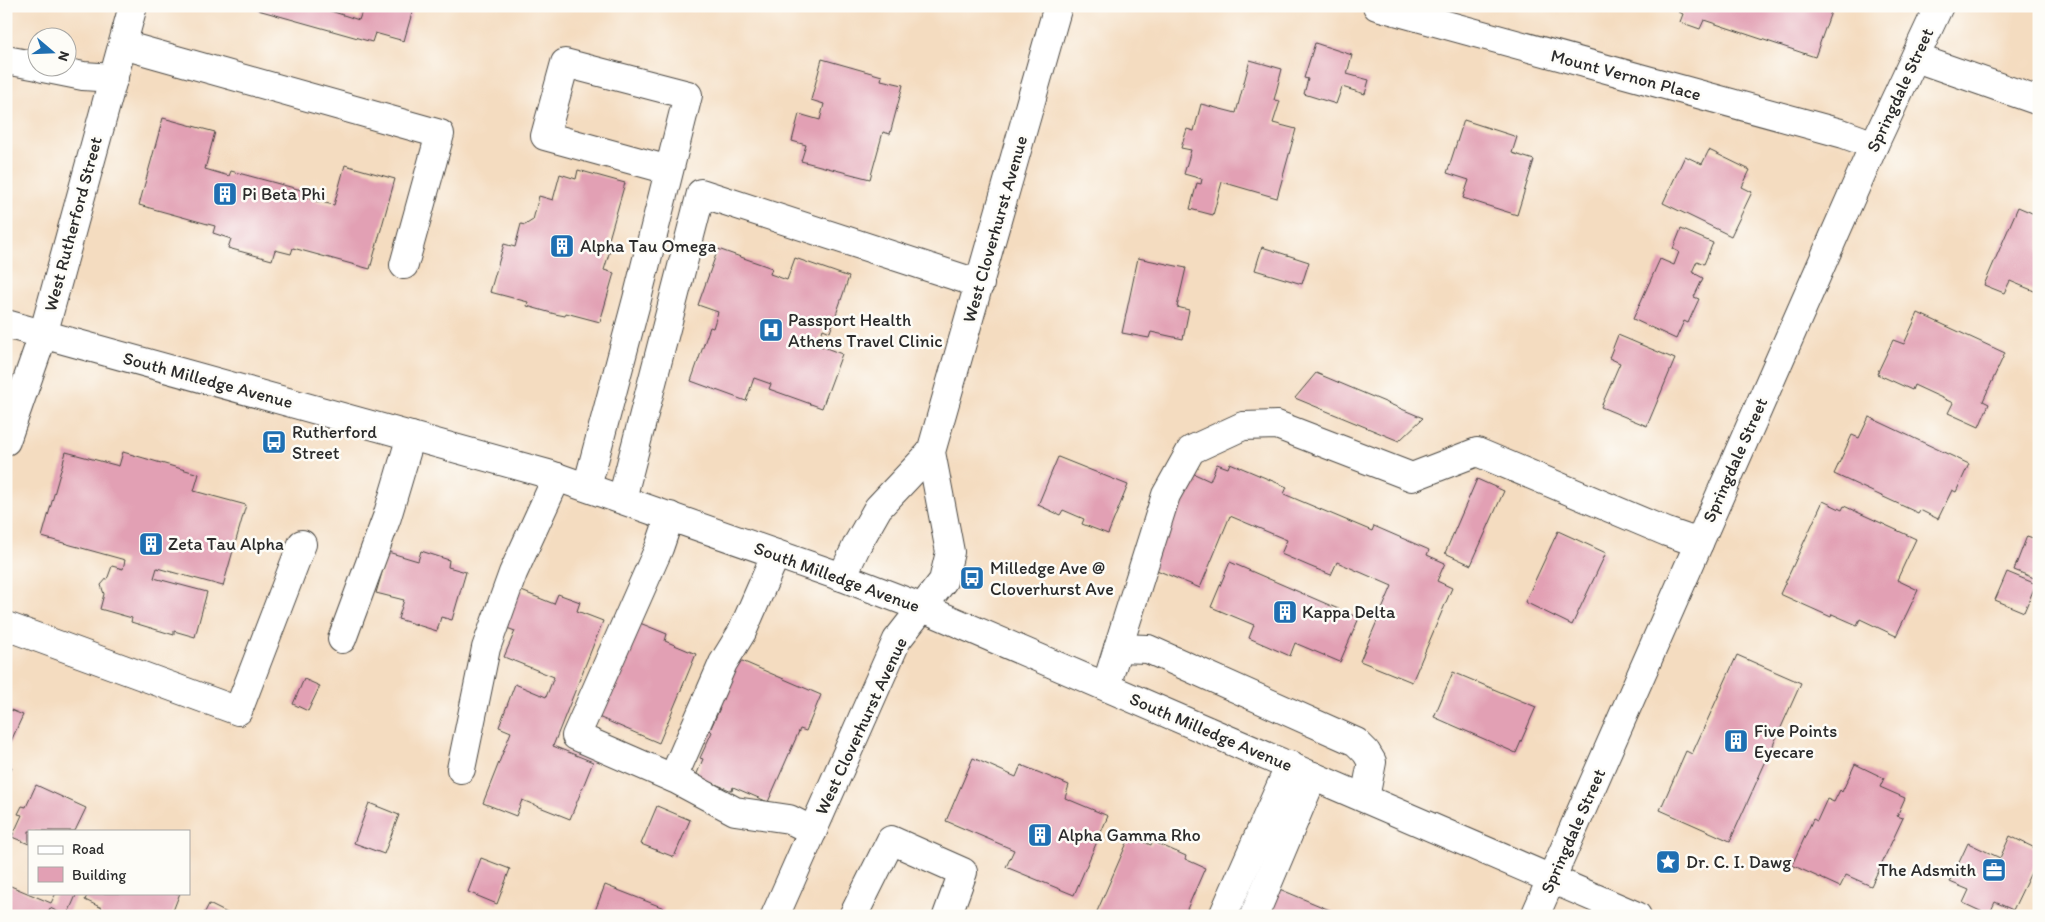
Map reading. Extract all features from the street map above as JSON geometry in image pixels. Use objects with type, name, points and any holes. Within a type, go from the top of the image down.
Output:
[{"type":"street","name":"West Rutherford Street","points":[[6,441],[43,335],[133,6]]},
{"type":"street","name":"West Cloverhurst Avenue","points":[[775,916],[897,640],[943,580],[950,552],[931,452],[1058,6]]},
{"type":"street","name":"Mount Vernon Place","points":[[1377,6],[1844,134],[1874,145]]},
{"type":"street","name":"Springdale Street","points":[[1535,916],[1874,145],[1939,6]]},
{"type":"street","points":[[123,45],[440,134],[404,265]]},
{"type":"street","points":[[1916,58],[2039,101]]},
{"type":"street","points":[[6,60],[28,64]]},
{"type":"street","points":[[587,487],[637,299],[688,95],[565,63],[545,136],[669,170]]},
{"type":"street","points":[[78,75],[114,78]]},
{"type":"street","points":[[622,499],[701,193],[980,284]]},
{"type":"street","name":"South Milledge Avenue","points":[[6,324],[557,477],[842,577],[923,608],[1106,686],[1637,916]]},
{"type":"street","points":[[1106,686],[1166,495],[1191,450],[1243,426],[1277,425],[1412,477],[1477,452],[1667,532],[1699,543]]},
{"type":"street","points":[[342,639],[387,517],[411,436]]},
{"type":"street","name":"West Cloverhurst Avenue","points":[[842,577],[857,545],[878,508],[931,452]]},
{"type":"street","points":[[462,769],[486,648],[513,572],[557,477]]},
{"type":"street","points":[[670,516],[658,548],[576,736],[673,778],[735,811],[789,819],[813,831]]},
{"type":"street","points":[[6,626],[238,711],[302,544]]},
{"type":"street","points":[[673,778],[723,663],[742,632],[776,554]]},
{"type":"street","points":[[1118,648],[1148,649],[1356,742],[1366,752],[1372,762],[1365,798]]},
{"type":"street","points":[[1223,916],[1302,771]]},
{"type":"street","points":[[1254,916],[1302,771]]},
{"type":"street","points":[[853,916],[891,840],[963,872],[947,916]]},
{"type":"building","points":[[259,6],[315,6],[359,20],[364,6],[414,6],[404,41],[375,33],[372,42],[258,10]]},
{"type":"building","points":[[1681,6],[1825,6],[1832,9],[1815,57],[1704,20],[1700,29],[1680,22],[1683,14],[1679,12]]},
{"type":"building","points":[[1315,43],[1352,55],[1347,74],[1369,80],[1365,94],[1342,87],[1336,104],[1304,94],[1308,79],[1304,78]]},
{"type":"building","points":[[822,59],[882,76],[881,80],[903,85],[890,134],[883,132],[870,179],[801,161],[806,145],[792,141],[799,114],[820,120],[824,104],[811,100]]},
{"type":"building","points":[[1250,60],[1282,69],[1274,100],[1280,101],[1273,123],[1296,129],[1277,198],[1222,182],[1213,215],[1190,209],[1197,183],[1201,184],[1202,179],[1184,174],[1191,150],[1181,148],[1187,129],[1194,131],[1201,104],[1236,113]]},
{"type":"building","points":[[6,89],[10,90],[7,101],[6,100]]},
{"type":"building","name":"Pi Beta Phi","points":[[163,118],[215,132],[205,169],[229,176],[231,171],[309,192],[307,198],[316,201],[334,205],[345,165],[395,179],[370,269],[293,248],[291,254],[275,250],[272,260],[228,248],[231,239],[213,233],[215,226],[139,205]]},
{"type":"building","points":[[1464,120],[1517,137],[1512,153],[1534,160],[1517,215],[1463,198],[1469,180],[1447,173]]},
{"type":"building","points":[[1709,150],[1750,170],[1742,187],[1752,192],[1731,236],[1663,203],[1685,156],[1702,164]]},
{"type":"building","name":"Alpha Tau Omega","points":[[578,170],[625,183],[607,246],[611,247],[604,270],[614,273],[600,322],[566,313],[565,316],[555,314],[527,306],[528,302],[490,292],[504,244],[515,247],[521,224],[525,225],[533,220],[539,196],[553,200],[560,174],[576,179]]},
{"type":"building","points":[[2018,207],[2039,216],[2039,293],[2010,281],[2004,293],[1984,285]]},
{"type":"building","points":[[1681,229],[1713,243],[1704,264],[1697,261],[1692,272],[1703,278],[1694,297],[1699,299],[1688,323],[1684,321],[1676,339],[1633,319],[1660,259],[1674,265],[1679,252],[1673,249]]},
{"type":"building","points":[[1262,247],[1309,262],[1302,284],[1255,270]]},
{"type":"building","points":[[718,249],[772,268],[770,274],[787,280],[795,258],[849,277],[830,332],[823,329],[818,345],[842,354],[822,408],[769,389],[771,384],[754,378],[746,401],[691,381],[710,327],[713,328],[718,312],[698,305]]},
{"type":"building","points":[[1138,258],[1186,268],[1177,307],[1189,310],[1183,339],[1151,332],[1149,338],[1122,333]]},
{"type":"building","points":[[1918,313],[2005,353],[1983,401],[1989,404],[1979,427],[1948,413],[1953,403],[1914,385],[1912,390],[1877,374],[1893,340],[1904,344]]},
{"type":"building","points":[[1618,335],[1675,359],[1647,426],[1601,407],[1620,363],[1609,358]]},
{"type":"building","points":[[1316,373],[1423,418],[1399,441],[1295,398]]},
{"type":"building","points":[[1869,417],[1969,464],[1956,492],[1952,490],[1938,519],[1920,510],[1918,513],[1834,474],[1852,435],[1859,438]]},
{"type":"building","name":"Zeta Tau Alpha","points":[[66,452],[119,466],[123,452],[199,474],[194,491],[246,505],[223,586],[157,568],[154,578],[207,592],[195,637],[174,631],[174,635],[131,622],[132,618],[100,609],[104,594],[101,585],[108,577],[112,566],[123,569],[125,560],[42,537]]},
{"type":"building","points":[[1058,457],[1128,485],[1108,534],[1082,524],[1084,519],[1063,510],[1060,515],[1038,505]]},
{"type":"building","points":[[1230,463],[1287,487],[1284,494],[1372,531],[1374,526],[1429,550],[1427,555],[1445,563],[1437,581],[1452,588],[1412,682],[1360,661],[1392,586],[1337,562],[1331,575],[1281,554],[1287,540],[1230,516],[1200,588],[1147,566],[1188,471],[1210,481],[1217,464],[1228,468]]},
{"type":"building","points":[[1477,479],[1504,491],[1471,565],[1445,553]]},
{"type":"building","points":[[1823,501],[1842,510],[1844,506],[1916,539],[1897,580],[1918,590],[1896,636],[1860,619],[1857,625],[1832,614],[1831,617],[1780,594]]},
{"type":"building","points":[[1558,531],[1606,553],[1572,625],[1525,602]]},
{"type":"building","points":[[2027,536],[2039,540],[2039,580],[2014,570]]},
{"type":"building","points":[[421,551],[449,560],[448,567],[466,572],[452,620],[441,617],[437,631],[398,619],[404,600],[376,593],[388,552],[418,561]]},
{"type":"building","name":"Kappa Delta","points":[[1230,562],[1359,618],[1340,662],[1295,643],[1290,656],[1249,638],[1254,625],[1211,607]]},
{"type":"building","points":[[2007,572],[2036,584],[2024,612],[1995,600]]},
{"type":"building","points":[[514,588],[554,604],[558,594],[580,602],[577,611],[603,621],[553,746],[593,762],[570,819],[522,800],[516,816],[483,803],[511,732],[499,727],[515,684],[546,697],[554,677],[504,657],[515,631],[499,625]]},
{"type":"building","points":[[635,621],[667,634],[665,641],[696,654],[659,743],[596,716]]},
{"type":"building","name":"Five Points Eyecare","points":[[1737,655],[1801,683],[1730,841],[1660,810],[1686,751],[1692,754]]},
{"type":"building","points":[[735,658],[821,695],[806,731],[800,729],[768,802],[733,787],[732,791],[696,776],[703,759],[700,758],[720,708],[714,705]]},
{"type":"building","points":[[1453,672],[1536,707],[1516,753],[1434,717]]},
{"type":"building","points":[[304,679],[320,686],[308,711],[293,704]]},
{"type":"building","points":[[6,708],[23,715],[6,752]]},
{"type":"building","name":"Alpha Gamma Rho","points":[[973,758],[1016,777],[1021,765],[1069,785],[1065,798],[1108,816],[1074,895],[1006,867],[1014,850],[946,821]]},
{"type":"building","points":[[1855,764],[1884,778],[1880,787],[1905,798],[1897,816],[1903,818],[1871,886],[1846,875],[1840,887],[1792,865],[1813,819],[1817,821],[1827,799],[1834,802],[1840,790],[1842,792]]},
{"type":"building","points":[[6,765],[12,767],[6,780]]},
{"type":"building","points":[[36,785],[86,808],[75,830],[28,830],[28,844],[12,837],[22,815],[18,814],[22,806],[26,807]]},
{"type":"building","points":[[369,803],[399,815],[384,854],[354,843]]},
{"type":"building","points":[[657,806],[690,820],[674,857],[641,844]]},
{"type":"building","points":[[1130,836],[1151,845],[1152,841],[1186,856],[1185,859],[1205,868],[1184,916],[1095,916]]},
{"type":"building","name":"The Adsmith","points":[[2010,836],[2039,850],[2039,856],[2013,910],[1995,902],[1989,915],[1963,903],[1969,890],[1950,882],[1968,843],[2000,858]]},
{"type":"building","points":[[481,858],[510,869],[497,904],[468,892]]},
{"type":"building","points":[[6,884],[51,903],[56,894],[77,894],[67,916],[50,908],[46,916],[14,916],[6,912]]},
{"type":"building","points":[[605,885],[664,908],[661,916],[593,916]]},
{"type":"building","points":[[1277,888],[1344,916],[1265,916]]},
{"type":"building","points":[[88,894],[180,894],[171,916],[104,916],[100,914],[102,908],[85,900]]},
{"type":"building","points":[[209,904],[233,916],[203,916]]},
{"type":"place","name":"Pi Beta Phi","points":[[225,194]]},
{"type":"place","name":"Alpha Tau Omega","points":[[562,246]]},
{"type":"place","name":"Passport Health Athens Travel Clinic","points":[[771,330]]},
{"type":"place","name":"Rutherford Street","points":[[274,442]]},
{"type":"place","name":"Zeta Tau Alpha","points":[[151,544]]},
{"type":"place","name":"Milledge Ave @ Cloverhurst Ave","points":[[972,578]]},
{"type":"place","name":"Kappa Delta","points":[[1285,612]]},
{"type":"place","name":"Five Points Eyecare","points":[[1736,741]]},
{"type":"place","name":"Alpha Gamma Rho","points":[[1040,835]]},
{"type":"place","name":"Dr. C. I. Dawg","points":[[1668,862]]},
{"type":"place","name":"The Adsmith","points":[[1994,870]]}]
